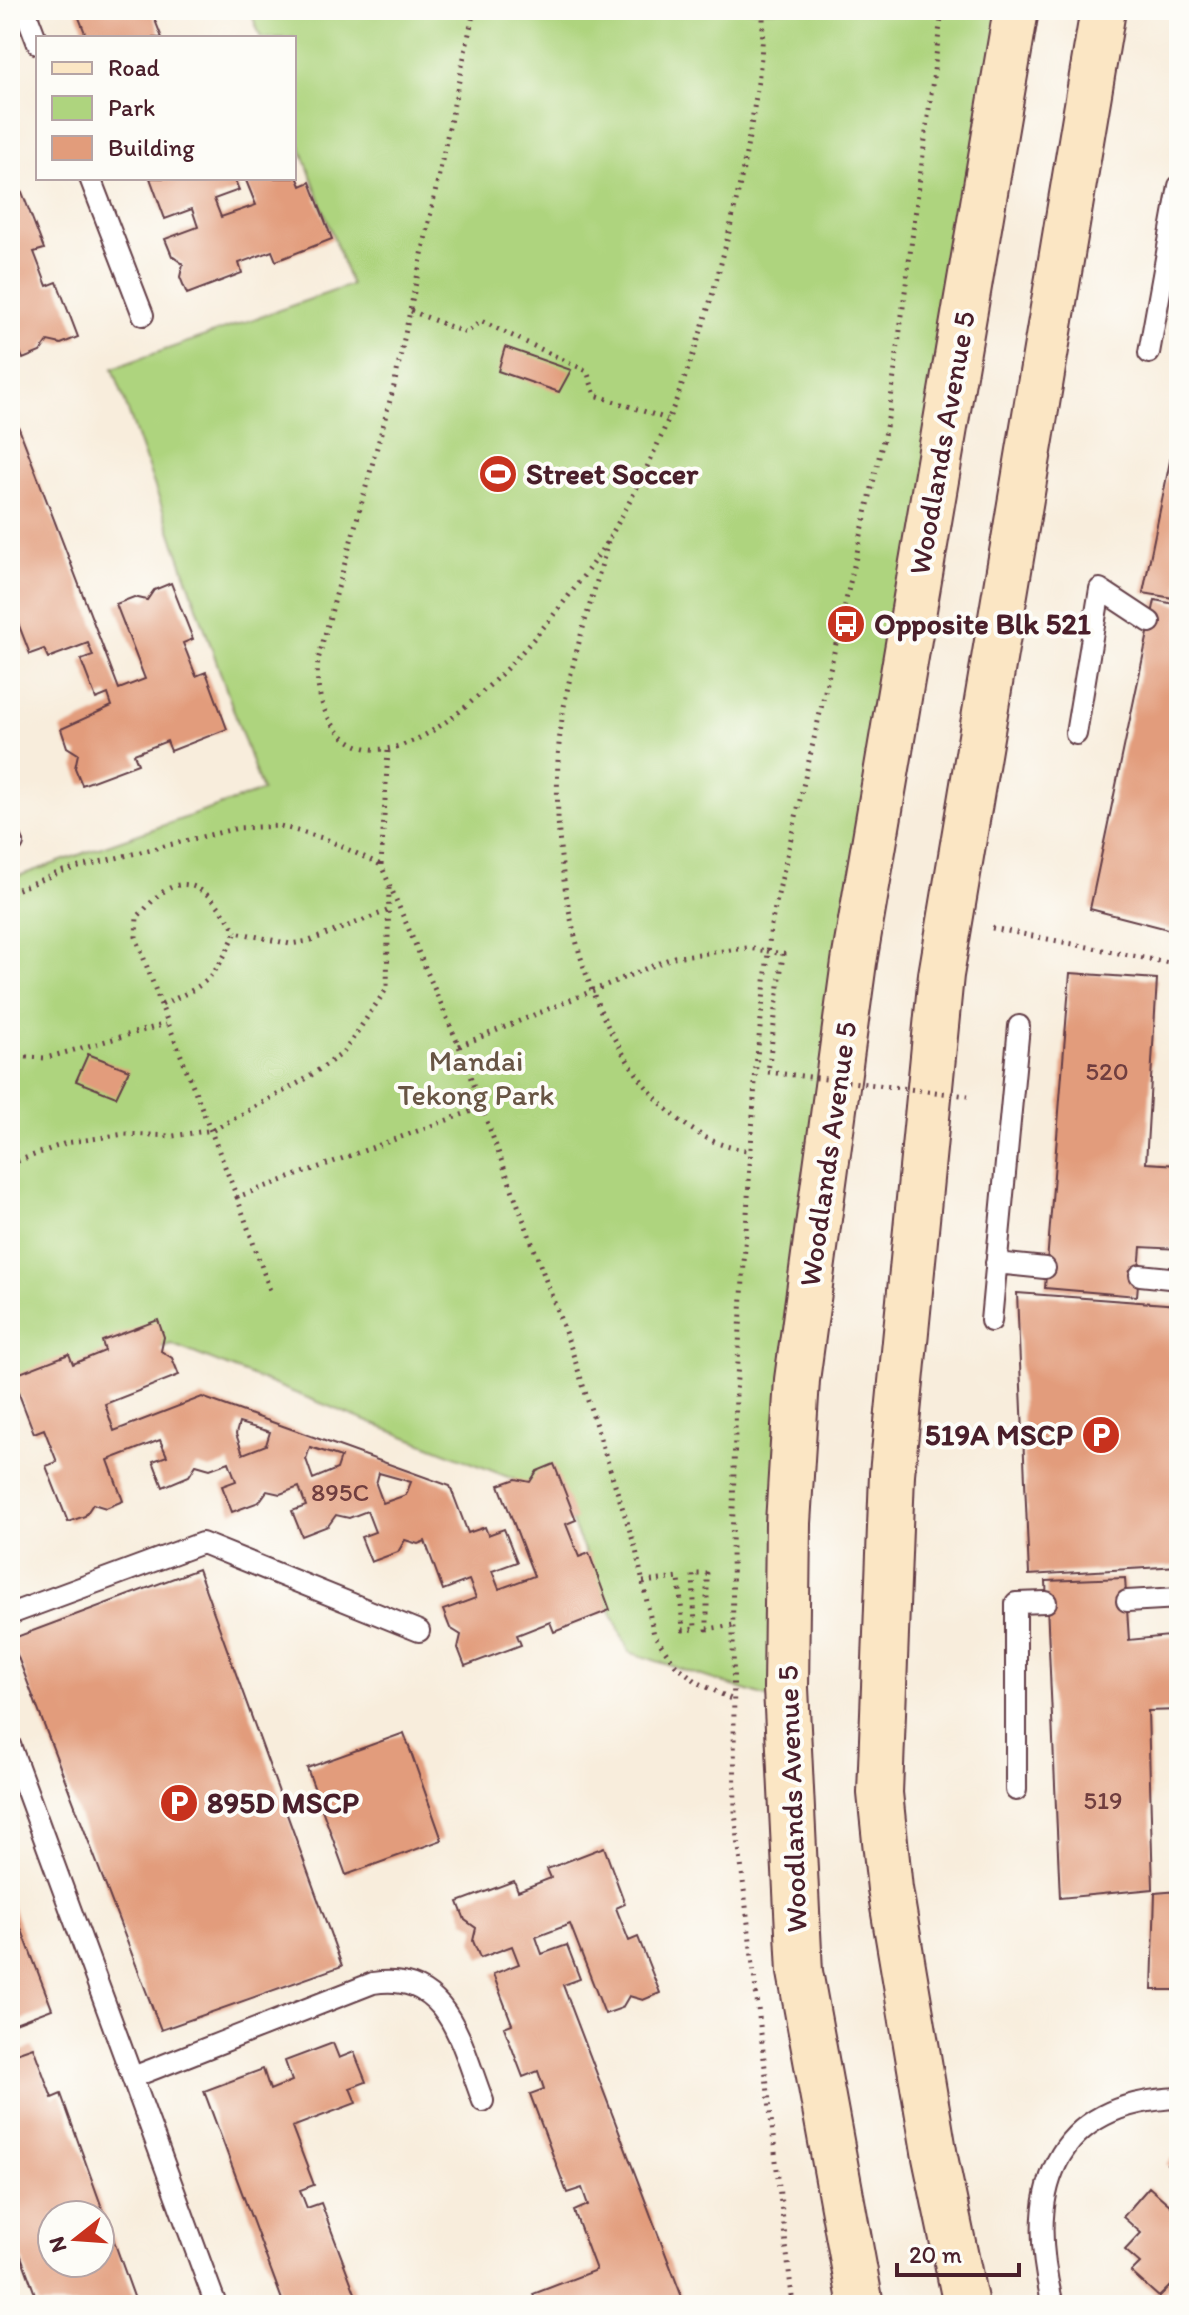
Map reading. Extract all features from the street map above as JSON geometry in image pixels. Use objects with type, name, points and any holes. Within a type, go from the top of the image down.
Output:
[{"type":"main road","name":"Woodlands Avenue 5","points":[[861,2305],[800,1972],[786,1688],[790,1491],[797,1380],[854,962],[1016,10]]},
{"type":"main road","points":[[966,2305],[935,2157],[911,2015],[890,1889],[880,1793],[892,1474],[944,960],[1103,10]]},
{"type":"lane","points":[[25,10],[36,39]]},
{"type":"lane","points":[[91,180],[143,315]]},
{"type":"lane","points":[[1149,353],[1169,295],[1179,186]]},
{"type":"lane","points":[[1076,734],[1100,589],[1150,622]]},
{"type":"lane","points":[[991,1321],[1019,1026]]},
{"type":"lane","points":[[996,1263],[1045,1268]]},
{"type":"lane","points":[[1140,1275],[1179,1279]]},
{"type":"lane","points":[[10,1614],[202,1543],[419,1631]]},
{"type":"lane","points":[[1127,1601],[1179,1598]]},
{"type":"lane","points":[[1016,1790],[1016,1603],[1046,1602]]},
{"type":"lane","points":[[10,1745],[216,2305]]},
{"type":"lane","points":[[133,2077],[373,1983],[402,1981],[430,1995],[451,2018],[483,2101]]},
{"type":"lane","points":[[1053,2305],[1041,2222],[1052,2165],[1087,2122],[1143,2100],[1179,2098]]},
{"type":"path","points":[[474,10],[394,386],[320,644],[317,671],[322,707],[334,727],[354,744],[388,751],[406,747],[436,729],[492,683],[550,620],[610,537],[667,419],[703,326],[723,258],[754,106],[763,10]]},
{"type":"path","points":[[411,311],[466,333],[481,321],[587,371],[595,395],[667,419]]},
{"type":"path","points":[[610,537],[568,689],[558,758],[558,834],[568,898],[591,994],[621,1053],[671,1114],[709,1139],[733,1150],[751,1150]]},
{"type":"path","points":[[388,751],[381,865],[483,1107],[571,1348],[643,1582],[654,1635],[675,1664],[697,1682],[733,1700]]},
{"type":"path","points":[[10,892],[63,871],[238,828],[280,826],[306,833],[381,865]]},
{"type":"path","points":[[10,1164],[66,1143],[124,1134],[173,1136],[213,1130],[304,1080],[343,1053],[387,988],[389,884]]},
{"type":"path","points":[[271,1293],[213,1130],[166,1024],[136,937],[137,917],[167,888],[182,886],[202,890],[220,906],[236,932],[290,944],[309,941],[387,911]]},
{"type":"path","points":[[999,929],[1108,954],[1179,965]]},
{"type":"path","points":[[161,1005],[188,994],[217,973],[236,932]]},
{"type":"path","points":[[767,951],[769,940]]},
{"type":"path","points":[[459,1046],[591,994],[674,957],[747,948],[783,954],[768,1072],[968,1096]]},
{"type":"path","points":[[10,1056],[46,1058],[166,1024]]},
{"type":"path","points":[[237,1197],[483,1107]]},
{"type":"path","points":[[643,1582],[679,1578],[683,1630],[695,1629],[693,1574],[707,1574],[707,1629],[734,1625]]},
{"type":"green space","name":"Mandai Tekong Park","points":[[250,10],[1016,10],[852,962],[784,1703],[629,1652],[561,1498],[171,1344],[10,1398],[10,879],[262,791],[113,368],[351,285],[296,134],[296,36],[260,36]]},
{"type":"building","points":[[76,10],[151,10],[161,36],[86,36]]},
{"type":"building","points":[[10,130],[20,155],[10,159]]},
{"type":"building","points":[[296,174],[301,186],[310,182],[332,239],[276,261],[272,251],[239,263],[242,273],[187,294],[180,277],[183,264],[172,256],[165,239],[198,227],[192,209],[165,219],[151,180],[235,180],[239,190],[214,199],[221,217],[256,205],[246,180],[296,180]]},
{"type":"building","points":[[22,192],[44,249],[34,252],[47,286],[57,282],[78,337],[61,344],[48,341],[40,352],[23,359],[10,326],[10,196]]},
{"type":"building","points":[[505,347],[571,370],[559,392],[498,371]]},
{"type":"building","points":[[10,405],[119,689],[145,679],[116,604],[134,597],[147,600],[154,590],[171,583],[193,639],[183,643],[196,676],[206,672],[227,729],[171,751],[167,741],[134,754],[138,764],[82,785],[75,768],[78,754],[67,747],[61,729],[112,706],[108,694],[96,699],[81,660],[93,656],[88,643],[48,658],[44,649],[30,654],[10,602]]},
{"type":"building","points":[[1179,422],[1179,599],[1143,593]]},
{"type":"building","points":[[1155,600],[1179,605],[1179,932],[1090,909]]},
{"type":"building","points":[[1070,973],[1157,979],[1146,1163],[1179,1165],[1179,1249],[1141,1247],[1137,1296],[1045,1288]]},
{"type":"building","points":[[88,1054],[129,1070],[116,1097],[76,1081]]},
{"type":"building","name":"519A MSCP","points":[[1017,1293],[1179,1305],[1179,1566],[1029,1575]]},
{"type":"building","points":[[158,1320],[164,1337],[161,1351],[172,1358],[179,1375],[105,1404],[114,1431],[202,1397],[450,1486],[468,1533],[485,1527],[488,1535],[504,1529],[517,1562],[492,1571],[499,1589],[534,1576],[499,1485],[516,1479],[530,1482],[537,1471],[554,1464],[576,1520],[566,1524],[579,1557],[589,1553],[610,1610],[554,1632],[550,1622],[517,1635],[521,1645],[465,1666],[458,1648],[461,1635],[450,1628],[443,1610],[476,1598],[469,1580],[443,1590],[425,1541],[418,1544],[405,1540],[398,1552],[371,1562],[361,1537],[375,1532],[367,1511],[349,1518],[336,1515],[328,1526],[302,1536],[292,1511],[306,1506],[299,1487],[280,1494],[267,1491],[259,1502],[232,1512],[222,1486],[236,1481],[229,1462],[210,1469],[196,1465],[189,1476],[163,1487],[153,1461],[167,1456],[160,1440],[108,1460],[123,1501],[106,1508],[93,1504],[85,1516],[68,1522],[46,1466],[57,1462],[44,1429],[34,1433],[12,1376],[69,1354],[73,1364],[105,1351],[102,1341]],"holes":[[[239,1423],[270,1432],[266,1445],[243,1454],[236,1434]],[[310,1447],[341,1457],[337,1469],[313,1479],[306,1459]],[[379,1473],[411,1482],[406,1495],[383,1503],[376,1484]]]},
{"type":"building","name":"895D MSCP","points":[[198,1569],[342,1966],[161,2030],[11,1639]]},
{"type":"building","points":[[1125,1578],[1129,1640],[1179,1635],[1179,1710],[1148,1711],[1153,1889],[1060,1898],[1046,1581]]},
{"type":"building","points":[[404,1733],[442,1840],[346,1875],[307,1768]]},
{"type":"building","points":[[604,1847],[625,1904],[616,1908],[629,1941],[638,1937],[660,1993],[643,2000],[629,1996],[622,2008],[605,2014],[570,1924],[536,1937],[542,1954],[567,1945],[580,1979],[563,1985],[685,2305],[537,2305],[533,2294],[596,2270],[574,2211],[588,2205],[582,2188],[567,2193],[530,2094],[544,2089],[538,2071],[523,2077],[504,2027],[512,2024],[493,1974],[519,1964],[512,1946],[480,1958],[473,1941],[476,1928],[465,1920],[458,1902],[514,1881],[518,1891],[551,1878],[547,1869]]},
{"type":"building","points":[[1179,1891],[1179,1990],[1152,1990],[1155,1893]]},
{"type":"building","points":[[10,1899],[52,2009],[10,2025]]},
{"type":"building","points":[[333,2043],[339,2058],[354,2052],[366,2082],[350,2088],[356,2103],[292,2127],[314,2185],[300,2190],[307,2208],[321,2203],[358,2301],[348,2305],[284,2305],[204,2091],[263,2069],[270,2090],[292,2081],[285,2061]]},
{"type":"building","points":[[33,2047],[52,2098],[61,2094],[99,2199],[36,2199],[36,2279],[116,2279],[116,2247],[137,2305],[39,2305],[10,2226],[10,2055]]},
{"type":"building","points":[[1179,2151],[1179,2175],[1167,2164]]},
{"type":"building","points":[[1149,2187],[1179,2213],[1179,2294],[1170,2286],[1159,2297],[1131,2272],[1140,2263],[1125,2250],[1141,2233],[1123,2217]]},
{"type":"place","name":"Street Soccer","points":[[498,474]]},
{"type":"place","name":"Opposite Blk 521","points":[[846,624]]},
{"type":"place","name":"519A MSCP","points":[[1101,1435]]},
{"type":"place","name":"895D MSCP","points":[[179,1803]]}]
